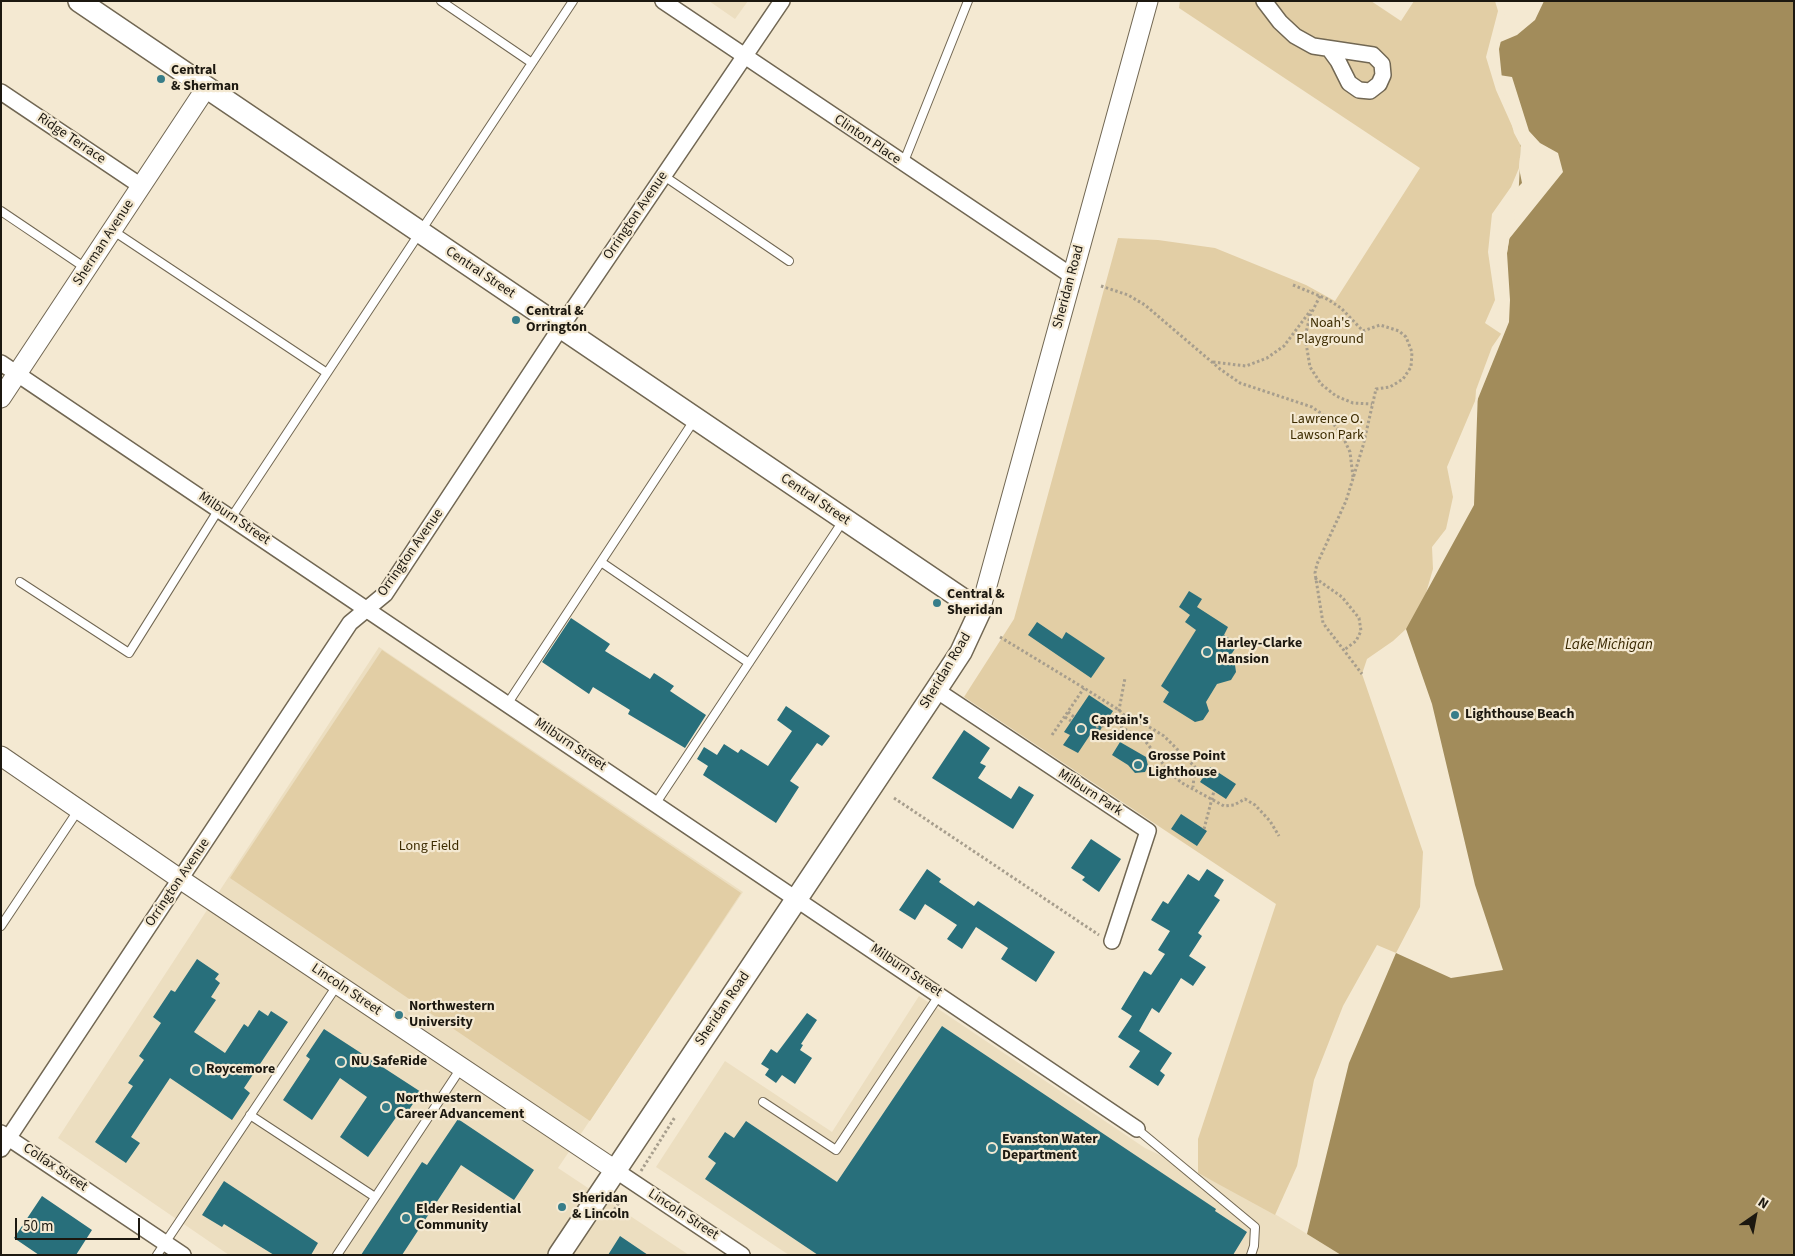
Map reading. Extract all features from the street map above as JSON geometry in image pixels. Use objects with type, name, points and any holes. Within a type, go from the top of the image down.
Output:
[{"type":"main road","name":"Central Street","points":[[79,1],[980,611]]},
{"type":"main road","name":"Sheridan Road","points":[[559,1255],[961,652],[980,611]]},
{"type":"street","name":"Clinton Place","points":[[663,1],[1072,276]]},
{"type":"street","name":"Orrington Avenue","points":[[4,1140],[350,623],[385,594],[561,328],[782,1]]},
{"type":"street","name":"Sheridan Road","points":[[980,611],[1148,1]]},
{"type":"street","points":[[1264,1],[1269,10],[1296,36],[1313,46],[1330,50]]},
{"type":"street","name":"Sherman Avenue","points":[[1,398],[206,88]]},
{"type":"street","name":"Ridge Terrace","points":[[1,92],[141,186]]},
{"type":"street","name":"Milburn Street","points":[[1,363],[940,994],[1137,1129]]},
{"type":"street","name":"Milburn Park","points":[[936,690],[1148,831],[1112,941]]},
{"type":"street","name":"Lincoln Street","points":[[1,756],[180,879],[742,1255]]},
{"type":"street","name":"Colfax Street","points":[[4,1140],[161,1249],[182,1255]]},
{"type":"lane","points":[[441,1],[532,63]]},
{"type":"lane","points":[[20,582],[129,653],[326,373],[573,1]]},
{"type":"lane","points":[[903,164],[968,1]]},
{"type":"lane","points":[[664,176],[788,261]]},
{"type":"lane","points":[[1,211],[87,269]]},
{"type":"lane","points":[[112,230],[326,373]]},
{"type":"lane","points":[[508,704],[695,418]]},
{"type":"lane","points":[[656,803],[845,519]]},
{"type":"lane","points":[[601,562],[750,663]]},
{"type":"lane","points":[[1,926],[79,809]]},
{"type":"lane","points":[[161,1249],[338,984]]},
{"type":"lane","points":[[763,1102],[836,1150],[940,994]]},
{"type":"lane","points":[[337,1255],[461,1068]]},
{"type":"lane","points":[[250,1115],[375,1197]]},
{"type":"lane","points":[[1137,1129],[1255,1227],[1254,1246],[1251,1255]]},
{"type":"path","points":[[1293,285],[1320,296],[1341,308],[1363,331],[1370,327],[1390,327],[1403,334],[1410,345],[1412,359],[1407,373],[1390,387],[1376,389],[1353,480],[1326,548],[1317,564],[1315,578],[1323,622],[1362,674]]},
{"type":"path","points":[[1101,286],[1128,295],[1145,305],[1220,370],[1245,385],[1312,407],[1329,419],[1341,433],[1350,452],[1353,480]]},
{"type":"path","points":[[1320,296],[1310,316],[1305,337],[1306,358],[1314,375],[1336,396],[1353,403],[1372,404]]},
{"type":"path","points":[[1212,362],[1246,366],[1267,358],[1284,346],[1316,304]]},
{"type":"path","points":[[1315,578],[1342,597],[1359,618],[1360,632],[1356,641],[1344,650]]},
{"type":"path","points":[[1000,637],[1119,710],[1128,719],[1146,725],[1164,736],[1195,767],[1192,787]]},
{"type":"path","points":[[1096,727],[1109,725],[1119,710],[1125,678]]},
{"type":"path","points":[[1052,736],[1084,688]]},
{"type":"path","points":[[1068,712],[1074,717]]},
{"type":"path","points":[[1064,717],[1071,721]]},
{"type":"path","points":[[1112,721],[1146,742],[1170,773],[1182,783],[1224,806],[1234,805],[1245,799],[1270,821],[1279,836]]},
{"type":"path","points":[[1204,829],[1214,791]]},
{"type":"path","points":[[894,798],[1088,929],[1112,941]]},
{"type":"shaded area","points":[[709,1],[748,1],[735,19]]},
{"type":"shaded area","name":"Northwestern University","points":[[379,647],[743,892],[558,1168],[689,1255],[229,1255],[58,1138]]},
{"type":"shaded area","name":"Evanston Water Department","points":[[919,996],[1145,1148],[1249,1198],[1341,1255],[789,1255],[656,1167],[725,1061],[832,1132]]},
{"type":"green space","points":[[1180,1],[1371,1],[1401,21],[1414,1],[1495,1],[1498,11],[1486,57],[1496,90],[1521,146],[1519,168],[1511,187],[1492,214],[1488,252],[1495,300],[1485,323],[1503,335],[1447,467],[1453,497],[1446,529],[1432,547],[1433,569],[1419,617],[1393,641],[1367,659],[1362,674],[1423,852],[1420,907],[1396,953],[1377,945],[1343,1006],[1314,1080],[1297,1166],[1275,1215],[1198,1173],[1198,1139],[1276,904],[964,697],[1014,619],[1118,238],[1158,240],[1215,248],[1306,285],[1335,301],[1420,168],[1179,8]]},
{"type":"green space","name":"Long Field","points":[[382,650],[741,893],[590,1121],[230,878]]},
{"type":"water","name":"Lake Michigan","points":[[1504,1],[1794,1],[1794,1255],[1341,1255],[1307,1234],[1349,1063],[1396,953],[1451,978],[1503,970],[1475,885],[1432,704],[1406,629],[1474,505],[1478,390],[1503,335],[1507,253],[1510,235],[1517,220],[1521,147],[1502,79],[1499,49],[1508,12]]},
{"type":"pier","points":[[1502,1],[1544,1],[1535,20],[1517,35],[1498,43],[1505,12]]},
{"type":"pier","points":[[1499,75],[1512,77],[1529,131],[1540,143],[1558,153],[1563,172],[1509,239],[1507,253],[1510,300],[1509,322],[1475,406],[1476,390],[1492,347],[1501,334],[1503,322],[1496,303],[1494,276],[1514,220],[1517,188],[1522,183],[1519,168],[1521,146],[1514,133]]},
{"type":"building","name":"Harley-Clarke Mansion","points":[[1189,591],[1202,599],[1197,607],[1228,627],[1224,635],[1238,644],[1227,661],[1235,665],[1236,672],[1231,680],[1217,684],[1206,702],[1209,711],[1203,720],[1195,722],[1163,702],[1169,692],[1161,686],[1196,630],[1185,622],[1190,615],[1179,607]]},
{"type":"building","points":[[571,618],[610,644],[605,651],[650,679],[654,673],[674,686],[670,691],[706,715],[685,748],[628,714],[630,710],[593,687],[589,694],[542,662]]},
{"type":"building","points":[[1037,622],[1062,639],[1066,632],[1105,658],[1091,678],[1028,635]]},
{"type":"building","name":"Captain's Residence","points":[[1089,695],[1113,711],[1095,738],[1090,735],[1078,753],[1063,745],[1070,735],[1064,732]]},
{"type":"building","points":[[786,706],[830,736],[822,746],[817,743],[790,781],[799,787],[776,823],[703,775],[708,766],[697,759],[704,747],[717,755],[724,744],[738,753],[741,749],[768,766],[792,731],[777,720]]},
{"type":"building","points":[[964,730],[990,748],[980,763],[986,766],[978,778],[1011,799],[1019,786],[1034,795],[1013,829],[932,778]]},
{"type":"building","points":[[1120,742],[1146,757],[1148,766],[1145,772],[1135,773],[1128,765],[1112,755]]},
{"type":"building","points":[[1210,767],[1236,784],[1226,799],[1200,782]]},
{"type":"building","points":[[1181,814],[1207,831],[1197,846],[1171,829]]},
{"type":"building","points":[[1091,839],[1121,859],[1099,892],[1082,880],[1085,877],[1071,868]]},
{"type":"building","points":[[927,869],[941,879],[939,882],[974,906],[978,901],[1055,952],[1036,982],[1001,959],[1008,948],[976,927],[962,949],[947,939],[957,925],[925,904],[915,920],[899,910]]},
{"type":"building","points":[[1207,869],[1224,880],[1214,896],[1220,900],[1198,933],[1202,936],[1189,956],[1206,967],[1193,986],[1181,978],[1159,1013],[1152,1008],[1139,1031],[1172,1053],[1160,1071],[1165,1075],[1158,1086],[1129,1067],[1140,1051],[1118,1037],[1132,1016],[1121,1009],[1144,971],[1151,975],[1165,954],[1158,950],[1170,931],[1151,920],[1163,901],[1168,904],[1188,874],[1199,881]]},
{"type":"building","name":"Roycemore","points":[[197,959],[219,974],[215,979],[220,983],[211,997],[216,1000],[194,1032],[225,1053],[244,1024],[248,1027],[259,1010],[268,1016],[271,1011],[288,1022],[244,1088],[250,1093],[232,1120],[170,1078],[131,1137],[140,1143],[126,1163],[95,1142],[133,1086],[128,1083],[144,1060],[139,1056],[161,1023],[153,1017],[171,990],[175,992]]},
{"type":"building","points":[[807,1013],[817,1020],[801,1044],[803,1045],[800,1050],[812,1058],[795,1084],[782,1075],[776,1083],[765,1075],[769,1069],[761,1064],[771,1049],[777,1053]]},
{"type":"building","name":"Evanston Water Department","points":[[942,1026],[1216,1209],[1215,1211],[1247,1232],[1233,1255],[818,1255],[705,1179],[716,1163],[708,1157],[725,1132],[734,1138],[746,1121],[837,1182]]},
{"type":"building","points":[[324,1029],[421,1092],[402,1120],[397,1116],[368,1157],[340,1137],[367,1097],[340,1078],[312,1120],[283,1100],[310,1059],[306,1056]]},
{"type":"building","points":[[458,1119],[534,1170],[514,1200],[461,1165],[402,1255],[361,1255],[422,1162],[427,1165]]},
{"type":"building","points":[[224,1181],[318,1243],[311,1255],[274,1255],[224,1224],[222,1227],[202,1215]]},
{"type":"building","points":[[42,1196],[92,1230],[76,1255],[39,1255],[14,1238]]},
{"type":"building","points":[[620,1236],[648,1255],[608,1255]]},
{"type":"place","name":"Central & Sherman","points":[[161,79]]},
{"type":"place","name":"Central & Orrington","points":[[516,320]]},
{"type":"place","name":"Central & Sheridan","points":[[937,603]]},
{"type":"place","name":"Harley-Clarke Mansion","points":[[1207,652]]},
{"type":"place","name":"Lighthouse Beach","points":[[1455,715]]},
{"type":"place","name":"Captain's Residence","points":[[1081,729]]},
{"type":"place","name":"Grosse Point Lighthouse","points":[[1138,765]]},
{"type":"place","name":"Northwestern University","points":[[399,1015]]},
{"type":"place","name":"NU SafeRide","points":[[341,1062]]},
{"type":"place","name":"Roycemore","points":[[196,1070]]},
{"type":"place","name":"Northwestern Career Advancement","points":[[386,1107]]},
{"type":"place","name":"Evanston Water Department","points":[[992,1148]]},
{"type":"place","name":"Sheridan & Lincoln","points":[[562,1207]]},
{"type":"place","name":"Elder Residential Community","points":[[406,1218]]},
{"type":"park label","name":"Noah's Playground","points":[[1330,332]]},
{"type":"park label","name":"Lawrence O. Lawson Park","points":[[1327,428]]}]
